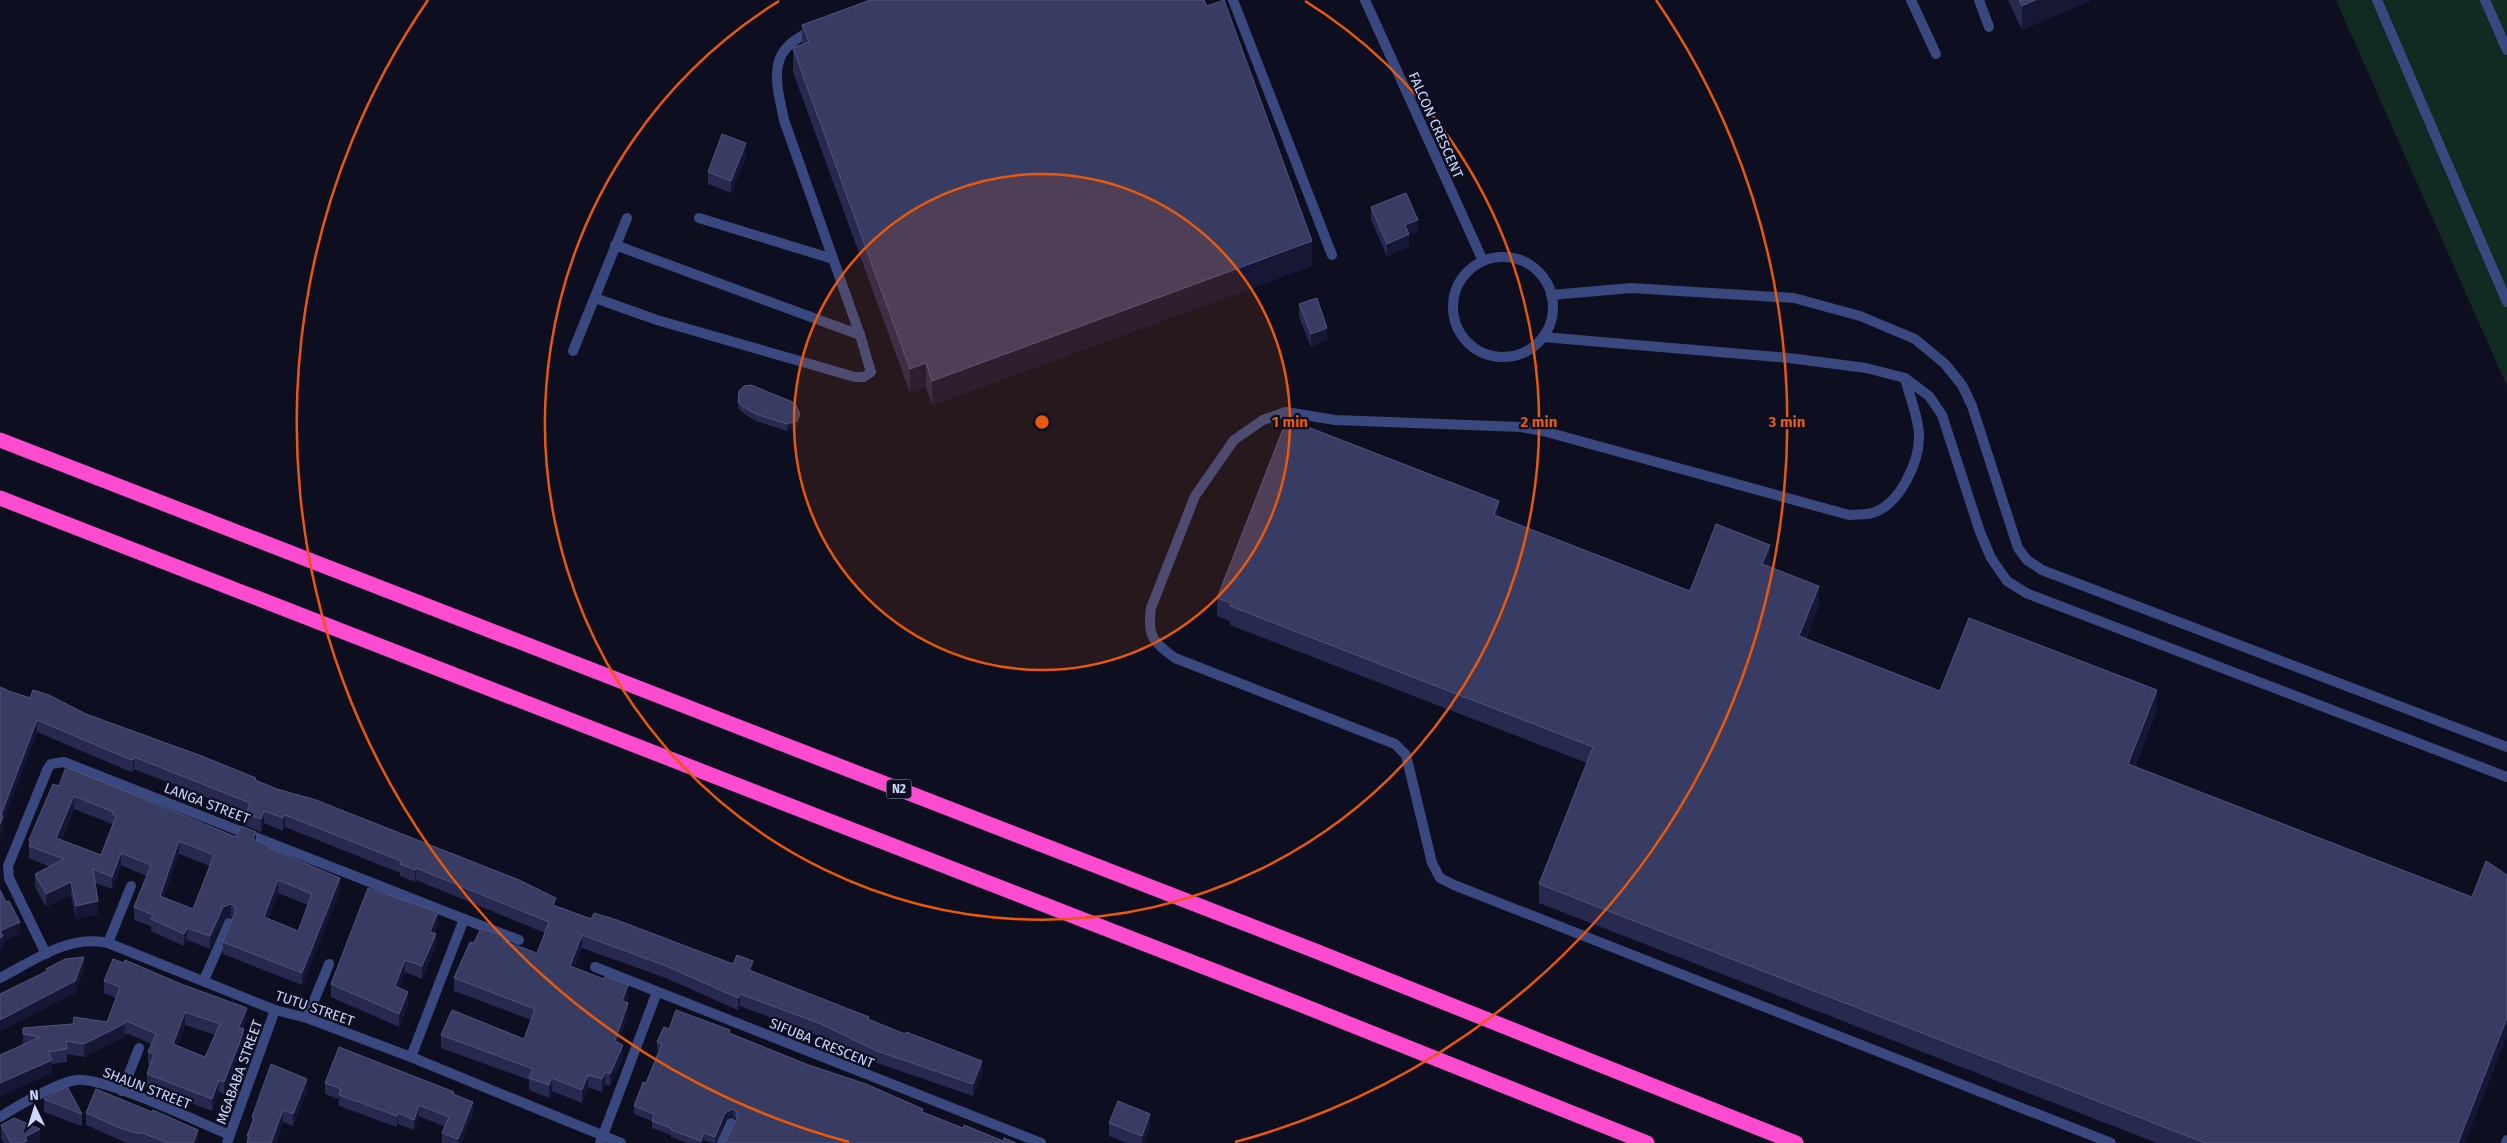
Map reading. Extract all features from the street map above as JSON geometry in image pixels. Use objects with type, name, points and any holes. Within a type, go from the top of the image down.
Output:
[{"type":"highway","name":"N2","points":[[0,440],[1321,953],[1796,1143]]},
{"type":"highway","points":[[0,498],[1275,995],[1647,1143]]},
{"type":"street","points":[[1233,0],[1332,255]]},
{"type":"street","name":"FALCON CRESCENT","points":[[1365,0],[1483,261]]},
{"type":"street","points":[[1911,0],[1936,54]]},
{"type":"street","points":[[1978,0],[1989,27]]},
{"type":"street","points":[[2377,0],[2507,302]]},
{"type":"street","points":[[2485,0],[2507,50]]},
{"type":"street","points":[[595,298],[657,320],[860,378],[868,375],[871,369],[860,335],[784,120],[775,74],[777,61],[787,44],[803,34],[822,27]]},
{"type":"street","points":[[573,351],[627,218]]},
{"type":"street","points":[[699,218],[833,260]]},
{"type":"street","points":[[615,245],[860,335]]},
{"type":"street","points":[[1498,257],[1514,258],[1529,264],[1541,274],[1549,287],[1553,304],[1551,322],[1543,337],[1530,349],[1515,356],[1497,357],[1480,352],[1466,342],[1457,327],[1453,312],[1454,296],[1464,276],[1483,261],[1498,257]]},
{"type":"street","points":[[1551,295],[1631,288],[1794,298],[1860,316],[1915,339],[1940,359],[1962,384],[1972,406],[2018,548],[2028,560],[2042,570],[2507,747]]},
{"type":"street","points":[[1543,337],[1789,358],[1866,368],[1905,378],[1929,396],[1942,415],[1980,532],[1991,558],[2007,581],[2026,593],[2507,777]]},
{"type":"street","points":[[1905,378],[1919,434],[1917,451],[1906,483],[1888,505],[1872,513],[1849,515],[1543,431],[1521,428],[1335,420],[1286,412],[1263,420],[1234,440],[1196,496],[1151,608],[1148,627],[1156,644],[1175,658],[1395,744],[1406,755],[1432,863],[1440,878],[2112,1143]]},
{"type":"street","name":"LANGA STREET","points":[[46,954],[9,878],[8,866],[48,768],[58,762],[64,762],[464,919]]},
{"type":"street","points":[[108,943],[131,886]]},
{"type":"street","points":[[411,1057],[464,919],[519,940]]},
{"type":"street","points":[[204,980],[229,923]]},
{"type":"street","name":"TUTU STREET","points":[[0,978],[65,945],[82,941],[108,943],[276,1010],[307,1018],[411,1057],[601,1140],[622,1143]]},
{"type":"street","points":[[307,1018],[329,964]]},
{"type":"street","name":"SIFUBA CRESCENT","points":[[595,967],[1041,1143]]},
{"type":"street","points":[[601,1140],[657,992]]},
{"type":"street","name":"MGABABA STREET","points":[[229,1139],[276,1010]]},
{"type":"street","points":[[122,1091],[139,1048]]},
{"type":"street","name":"SHAUN STREET","points":[[0,1117],[66,1083],[76,1080],[100,1083],[122,1091],[229,1139]]},
{"type":"street","points":[[722,1143],[731,1123]]},
{"type":"green space","points":[[2336,0],[2507,0],[2507,386]]},
{"type":"building","points":[[870,0],[1204,0],[1207,6],[1224,0],[1312,241],[932,381],[926,363],[910,369],[793,48],[809,42],[802,25]]},
{"type":"building","points":[[2019,0],[2035,0],[2022,6]]},
{"type":"building","points":[[722,134],[746,143],[731,181],[708,172]]},
{"type":"building","points":[[1406,193],[1418,220],[1405,225],[1409,234],[1387,244],[1371,207]]},
{"type":"building","points":[[1317,298],[1327,328],[1311,334],[1299,304]]},
{"type":"building","points":[[751,385],[795,403],[800,414],[797,421],[787,424],[756,414],[742,406],[738,402],[739,391],[744,386]]},
{"type":"building","points":[[1287,419],[1499,501],[1494,515],[1690,591],[1716,524],[1770,545],[1762,564],[1819,586],[1799,636],[1940,691],[1969,618],[2157,690],[2128,764],[2472,897],[2486,861],[2507,875],[2507,1018],[2458,1143],[2205,1143],[1539,884],[1593,747],[1230,606],[1231,603],[1217,598]]},
{"type":"building","points":[[0,687],[30,698],[33,690],[49,695],[86,714],[199,755],[256,778],[255,780],[277,789],[316,800],[519,880],[556,898],[553,905],[591,919],[594,913],[617,920],[733,964],[737,955],[753,961],[749,970],[869,1017],[868,1019],[905,1034],[906,1032],[982,1061],[973,1084],[877,1051],[821,1024],[740,994],[738,998],[666,966],[582,935],[570,966],[604,979],[605,976],[628,985],[622,1001],[628,1003],[615,1041],[623,1045],[610,1074],[605,1072],[602,1079],[588,1075],[582,1090],[552,1078],[549,1085],[529,1078],[533,1069],[441,1035],[452,1010],[524,1039],[535,1009],[454,978],[470,942],[474,943],[481,928],[505,937],[503,941],[537,953],[549,922],[416,868],[415,870],[400,864],[401,861],[285,815],[283,818],[264,811],[261,819],[246,814],[250,803],[134,757],[133,760],[129,759],[37,720],[1,815],[3,816],[0,824]]},
{"type":"building","points":[[66,767],[236,837],[241,826],[256,832],[253,839],[270,846],[269,848],[340,878],[302,973],[223,942],[235,913],[235,907],[231,904],[223,907],[210,936],[187,928],[184,934],[151,919],[153,915],[134,907],[151,865],[121,853],[112,877],[93,869],[98,901],[76,906],[71,882],[46,894],[35,874],[64,859],[29,846],[31,841],[29,840],[53,784],[59,786]],"holes":[[[74,796],[113,812],[112,814],[116,816],[101,855],[56,838]],[[179,841],[214,855],[193,909],[160,896]],[[278,880],[312,894],[298,931],[264,917]]]},
{"type":"building","points":[[368,888],[438,912],[430,932],[436,934],[422,966],[405,960],[395,986],[408,992],[399,1014],[331,984]]},
{"type":"building","points":[[0,890],[6,902],[9,901],[20,922],[0,931]]},
{"type":"building","points":[[84,957],[75,981],[0,1020],[0,994],[47,971],[46,969],[65,959]]},
{"type":"building","points":[[113,959],[124,963],[125,960],[181,984],[247,1008],[239,1027],[244,1029],[239,1044],[224,1082],[219,1080],[212,1099],[147,1074],[154,1054],[148,1052],[156,1034],[125,1021],[124,1024],[84,1044],[66,1041],[67,1049],[48,1052],[52,1060],[0,1083],[0,1055],[40,1037],[23,1034],[23,1028],[73,1024],[74,1017],[107,1022],[120,987],[104,981]],"holes":[[[185,1012],[220,1024],[205,1057],[173,1044]]]},
{"type":"building","points":[[676,1010],[730,1030],[729,1033],[806,1064],[866,1084],[923,1109],[922,1112],[963,1128],[964,1125],[1003,1141],[1004,1138],[1016,1143],[730,1143],[726,1141],[737,1118],[737,1112],[733,1109],[725,1113],[715,1137],[704,1133],[701,1141],[671,1130],[671,1128],[652,1121],[654,1114],[634,1106],[643,1082],[646,1083],[662,1044],[657,1042],[664,1027],[669,1029]]},
{"type":"building","points":[[339,1047],[454,1092],[453,1094],[473,1102],[458,1139],[442,1133],[449,1117],[419,1105],[414,1120],[398,1113],[397,1116],[339,1095],[341,1089],[325,1083]]},
{"type":"building","points":[[271,1064],[307,1079],[293,1114],[283,1110],[271,1143],[247,1143],[249,1136],[247,1136],[254,1118],[252,1117]]},
{"type":"building","points":[[67,1086],[82,1114],[44,1099]]},
{"type":"building","points":[[96,1089],[152,1112],[153,1110],[198,1130],[193,1143],[168,1143],[140,1132],[139,1134],[120,1128],[86,1113]]},
{"type":"building","points":[[1118,1101],[1150,1114],[1142,1136],[1109,1123]]},
{"type":"building","points":[[14,1118],[40,1129],[25,1137],[27,1141],[11,1143],[1,1125]]}]
